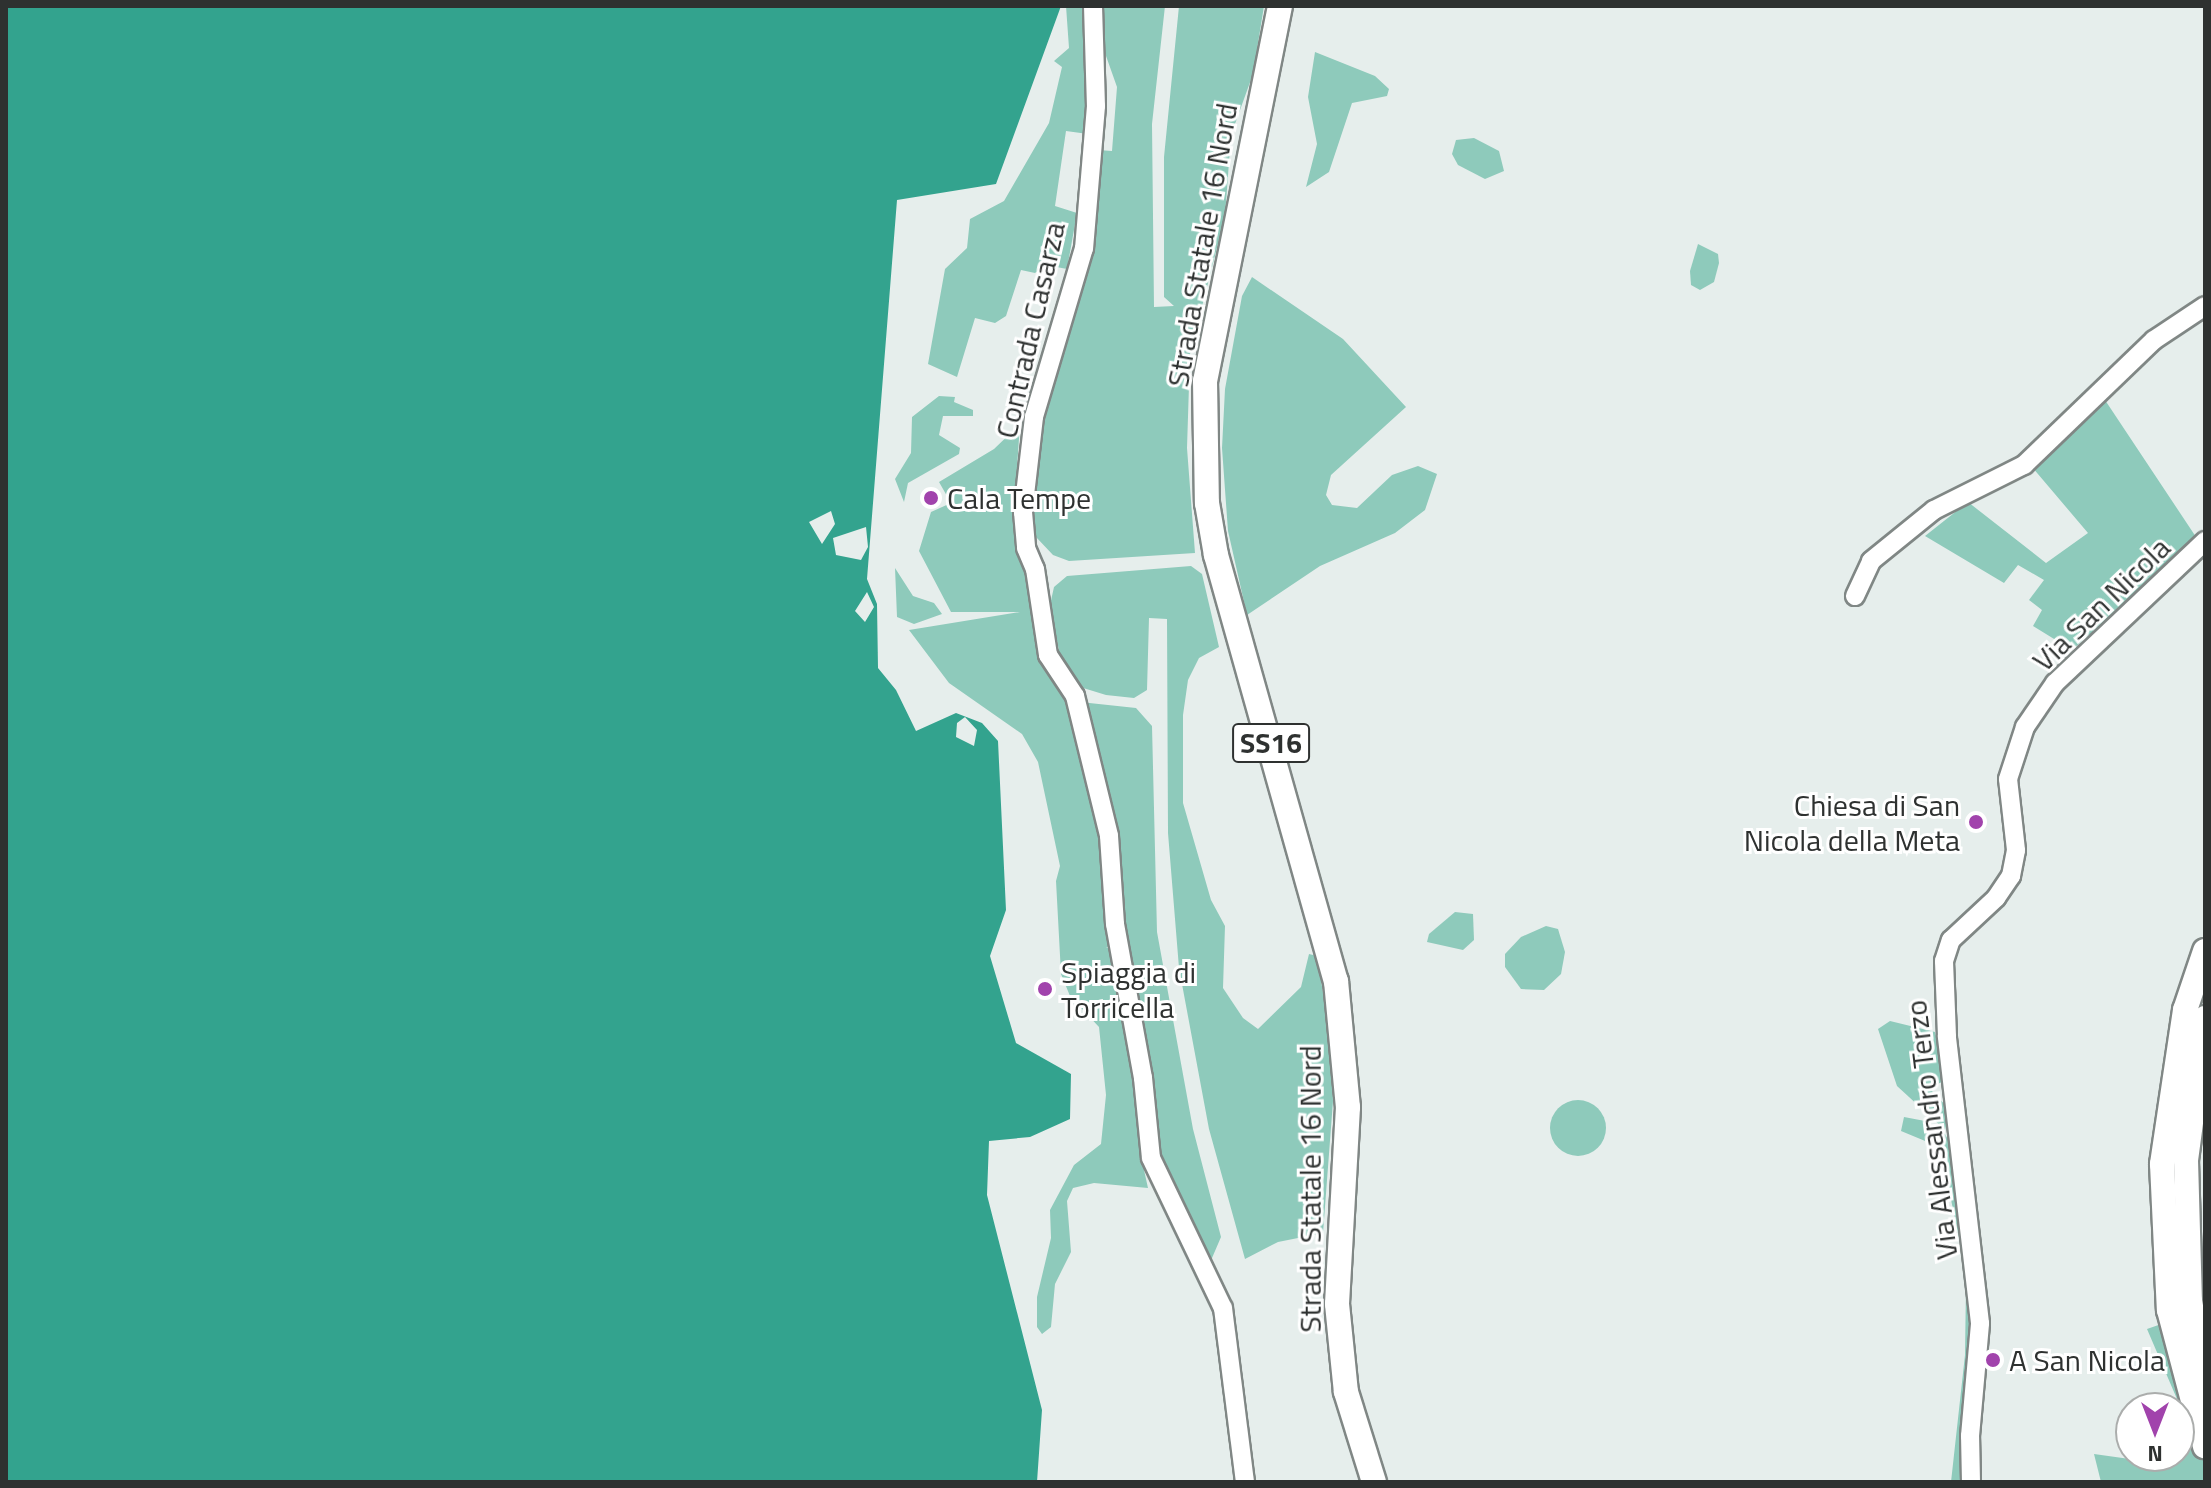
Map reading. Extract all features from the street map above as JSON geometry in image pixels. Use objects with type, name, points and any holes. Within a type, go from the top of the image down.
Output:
[{"type":"main road","name":"Strada Statale 16 Nord","points":[[1280,6],[1205,381],[1207,503],[1216,555],[1336,981],[1348,1107],[1337,1304],[1346,1392],[1374,1482]]},
{"type":"main road","points":[[2205,951],[2185,1010],[2162,1164],[2169,1310],[2205,1446]]},
{"type":"main road","points":[[2205,1018],[2188,1132],[2186,1233],[2190,1301],[2205,1383]]},
{"type":"street","name":"Contrada Casarza","points":[[1093,6],[1096,106],[1084,248],[1034,417],[1023,512],[1026,548],[1035,569],[1048,655],[1075,696],[1109,836],[1115,924],[1143,1078],[1151,1158],[1223,1308],[1245,1482]]},
{"type":"street","points":[[1855,596],[1871,561],[1934,510],[2024,465],[2154,340],[2205,306]]},
{"type":"street","name":"Via San Nicola","points":[[2008,797],[2017,745],[2055,683],[2205,541]]},
{"type":"street","name":"Via Alessandro Terzo","points":[[1971,1482],[1970,1436],[1980,1323],[1942,979],[1951,940],[1996,898],[2011,876],[2016,850],[2008,797]]},
{"type":"shaded area","points":[[6,6],[1061,6],[996,184],[897,200],[867,579],[877,604],[878,668],[896,690],[916,731],[956,713],[982,723],[998,741],[1006,910],[990,956],[1016,1043],[1071,1074],[1070,1119],[1030,1137],[989,1141],[987,1195],[1042,1410],[1037,1482],[6,1482]],"holes":[[[831,511],[835,524],[822,544],[809,522]],[[866,527],[868,547],[861,560],[836,555],[833,538]],[[867,592],[874,607],[865,622],[855,611]],[[965,717],[977,730],[974,746],[956,737],[957,723]]]},
{"type":"shaded area","points":[[1066,6],[1091,6],[1088,134],[1066,131],[1055,206],[1077,213],[1067,269],[1046,265],[1035,273],[1021,270],[1006,316],[995,323],[975,318],[957,377],[928,364],[945,269],[967,248],[970,219],[1004,201],[1049,123],[1062,67],[1054,61],[1069,48]]},
{"type":"shaded area","points":[[1102,6],[1165,6],[1152,124],[1154,307],[1174,306],[1164,297],[1164,157],[1179,6],[1264,6],[1253,74],[1231,135],[1225,216],[1190,354],[1187,448],[1195,553],[1069,561],[1053,555],[1036,537],[1030,504],[1039,421],[1094,247],[1098,150],[1112,151],[1117,87],[1100,39]]},
{"type":"shaded area","points":[[1315,52],[1375,76],[1389,89],[1387,96],[1352,103],[1329,172],[1306,187],[1317,144],[1308,97]]},
{"type":"shaded area","points":[[1474,138],[1499,151],[1504,171],[1485,179],[1458,165],[1452,154],[1456,140]]},
{"type":"shaded area","points":[[1698,244],[1718,254],[1719,263],[1714,282],[1700,290],[1691,285],[1690,271]]},
{"type":"shaded area","points":[[1252,277],[1343,339],[1406,407],[1331,475],[1326,495],[1332,505],[1357,508],[1392,475],[1418,466],[1437,474],[1425,510],[1395,533],[1320,566],[1247,615],[1228,531],[1222,448],[1225,389],[1242,296]]},
{"type":"shaded area","points":[[939,396],[955,397],[954,402],[973,410],[973,416],[943,416],[939,435],[960,448],[959,454],[908,483],[904,502],[895,479],[911,453],[912,417]]},
{"type":"shaded area","points":[[2103,397],[2198,540],[2072,650],[2033,626],[2042,610],[2029,600],[2044,580],[2018,565],[2004,583],[1925,536],[1968,502],[2046,563],[2088,533],[2032,467]]},
{"type":"shaded area","points":[[1020,424],[1014,511],[1069,693],[1111,884],[1105,913],[1111,945],[1106,948],[1112,947],[1149,1158],[1144,1170],[1148,1188],[1094,1183],[1073,1188],[1067,1201],[1071,1252],[1055,1284],[1051,1327],[1042,1334],[1037,1327],[1037,1297],[1051,1238],[1050,1210],[1074,1165],[1101,1144],[1106,1095],[1099,1027],[1070,996],[1061,974],[1056,881],[1060,866],[1038,762],[1022,734],[949,683],[909,630],[1020,612],[951,612],[919,551],[931,512],[951,503],[939,482],[994,449]]},
{"type":"shaded area","points":[[1191,566],[1202,574],[1219,647],[1199,658],[1188,680],[1183,715],[1183,803],[1211,900],[1225,926],[1223,988],[1243,1018],[1258,1029],[1301,987],[1309,954],[1317,956],[1330,1035],[1333,1101],[1323,1233],[1278,1242],[1245,1259],[1209,1129],[1179,968],[1168,833],[1167,619],[1149,618],[1147,690],[1134,698],[1106,695],[1080,687],[1073,678],[1060,656],[1050,605],[1054,587],[1067,576]]},
{"type":"shaded area","points":[[895,568],[913,596],[934,603],[942,614],[914,624],[897,617]]},
{"type":"shaded area","points":[[1080,702],[1136,708],[1152,726],[1157,932],[1193,1129],[1221,1237],[1209,1265],[1158,1156],[1127,947],[1123,883]]},
{"type":"shaded area","points":[[1455,912],[1473,914],[1474,940],[1463,950],[1427,942],[1429,934]]},
{"type":"shaded area","points":[[1546,926],[1558,929],[1565,952],[1561,974],[1544,990],[1521,989],[1505,967],[1505,954],[1521,937]]},
{"type":"shaded area","points":[[1890,1021],[1935,1032],[1946,1080],[1929,1088],[1950,1110],[1945,1130],[1897,1086],[1878,1029]]},
{"type":"shaded area","points":[[1578,1100],[1598,1108],[1606,1128],[1598,1148],[1578,1156],[1558,1148],[1550,1128],[1558,1108]]},
{"type":"shaded area","points":[[1904,1117],[1925,1121],[1945,1134],[1957,1157],[1973,1325],[1961,1482],[1951,1482],[1965,1355],[1966,1285],[1961,1247],[1942,1157],[1930,1143],[1901,1131]]},
{"type":"shaded area","points":[[2167,1322],[2186,1392],[2174,1392],[2147,1329]]},
{"type":"shaded area","points":[[2195,1424],[2205,1461],[2205,1482],[2101,1482],[2094,1454],[2115,1457],[2115,1472],[2195,1472]]},
{"type":"place","name":"Cala Tempe","points":[[931,498]]},
{"type":"place","name":"Chiesa di San Nicola della Meta","points":[[1976,822]]},
{"type":"place","name":"Spiaggia di Torricella","points":[[1045,989]]},
{"type":"place","name":"A San Nicola","points":[[1993,1360]]}]
